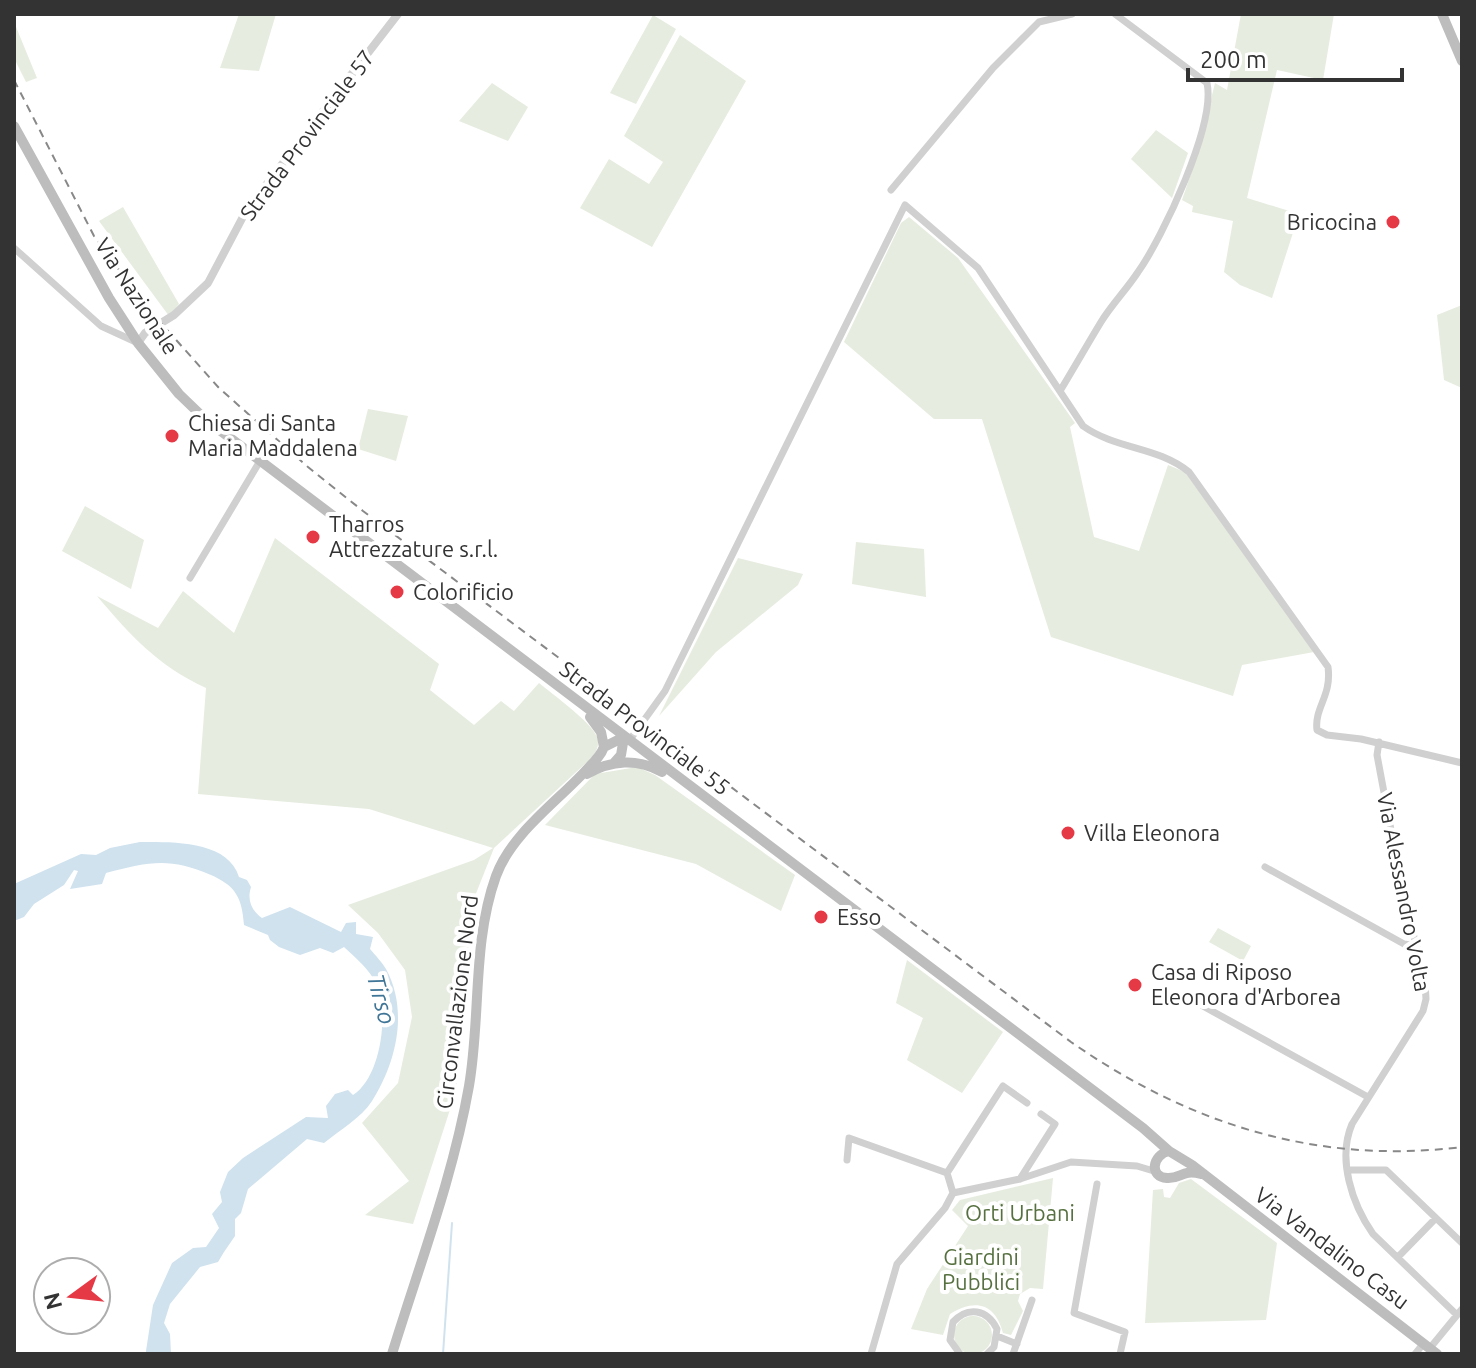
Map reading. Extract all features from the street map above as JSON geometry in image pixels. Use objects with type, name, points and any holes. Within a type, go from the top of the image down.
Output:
[{"type":"main road","points":[[1442,14],[1462,61]]},
{"type":"main road","name":"Via Nazionale","points":[[14,126],[109,298],[144,339],[153,363],[205,419],[260,461]]},
{"type":"main road","name":"Strada Provinciale 55","points":[[260,461],[1154,1137],[1160,1160]]},
{"type":"main road","points":[[577,702],[599,727],[604,747]]},
{"type":"main road","points":[[613,764],[621,755],[627,739]]},
{"type":"main road","name":"Circonvallazione Nord","points":[[392,1354],[464,1112],[473,1054],[481,934],[498,871],[521,836],[583,776],[604,747],[627,739]]},
{"type":"main road","points":[[613,764],[643,764],[693,788]]},
{"type":"main road","name":"Circonvallazione Nord","points":[[583,776],[613,764]]},
{"type":"main road","points":[[1178,1174],[1180,1159]]},
{"type":"main road","name":"Via Vandalino Casu","points":[[1160,1160],[1180,1159],[1203,1174],[1430,1348]]},
{"type":"main road","points":[[1160,1160],[1169,1178],[1188,1171],[1203,1174]]},
{"type":"street","name":"Strada Provinciale 57","points":[[144,339],[197,297],[208,283],[246,211],[398,14]]},
{"type":"street","points":[[891,190],[993,68],[1039,22],[1072,14]]},
{"type":"street","points":[[1060,391],[1103,319],[1140,270],[1169,216],[1197,146],[1210,96],[1207,83],[1115,14]]},
{"type":"street","points":[[627,739],[665,691],[905,205],[978,268],[1083,426],[1098,437],[1174,460],[1189,472],[1328,667],[1330,684],[1316,723],[1317,730],[1462,763]]},
{"type":"street","points":[[14,248],[101,326],[144,339]]},
{"type":"street","points":[[190,578],[260,461]]},
{"type":"street","name":"Via Alessandro Volta","points":[[1346,1167],[1347,1136],[1423,1011],[1426,999],[1377,755],[1379,742]]},
{"type":"street","points":[[1265,867],[1404,944],[1417,946]]},
{"type":"street","points":[[1192,1000],[1368,1097]]},
{"type":"street","points":[[871,1354],[897,1264],[945,1208],[953,1193],[947,1173],[1003,1086],[1027,1103]]},
{"type":"street","points":[[1020,1179],[1055,1124],[1041,1114]]},
{"type":"street","points":[[847,1160],[849,1138],[947,1173]]},
{"type":"street","points":[[953,1193],[1020,1179],[1071,1162],[1137,1166],[1160,1160]]},
{"type":"street","points":[[1415,1354],[1430,1348],[1460,1312],[1373,1234],[1365,1222],[1346,1167],[1386,1170],[1462,1243]]},
{"type":"street","points":[[1097,1184],[1074,1313],[1125,1332],[1120,1354]]},
{"type":"street","points":[[1398,1257],[1436,1218]]},
{"type":"street","points":[[1013,1354],[1032,1300]]},
{"type":"street","points":[[960,1354],[950,1340],[950,1332],[953,1322],[968,1311],[986,1314],[992,1320],[997,1336],[994,1347],[987,1354]]},
{"type":"street","points":[[997,1336],[1017,1344]]},
{"type":"green space","points":[[239,14],[276,14],[259,71],[220,68]]},
{"type":"green space","points":[[1241,14],[1334,14],[1323,80],[1277,70],[1247,198],[1299,214],[1272,298],[1240,285],[1224,272],[1233,221],[1192,212],[1193,206],[1182,200],[1197,156],[1215,83],[1227,90]]},
{"type":"green space","points":[[653,15],[676,29],[636,104],[610,93]]},
{"type":"green space","points":[[14,22],[37,78],[26,82],[14,58]]},
{"type":"green space","points":[[680,35],[746,81],[652,247],[580,208],[609,159],[649,184],[663,162],[624,136]]},
{"type":"green space","points":[[492,83],[528,107],[508,141],[459,121]]},
{"type":"green space","points":[[1156,130],[1188,153],[1172,198],[1131,159]]},
{"type":"green space","points":[[123,207],[179,304],[169,316],[99,221]]},
{"type":"green space","points":[[909,217],[958,258],[1075,423],[1070,427],[1094,537],[1139,551],[1168,465],[1185,472],[1314,652],[1242,665],[1233,696],[1051,637],[982,419],[934,419],[844,342],[901,223]]},
{"type":"green space","points":[[1462,305],[1462,388],[1444,380],[1437,315]]},
{"type":"green space","points":[[368,409],[408,416],[396,461],[358,449]]},
{"type":"green space","points":[[85,506],[144,540],[131,589],[62,551]]},
{"type":"green space","points":[[275,538],[439,664],[430,690],[474,725],[501,701],[514,711],[539,683],[582,718],[598,740],[597,750],[589,760],[494,848],[475,896],[456,1091],[413,1224],[365,1215],[409,1181],[362,1123],[398,1083],[412,1017],[405,970],[378,933],[348,905],[474,860],[493,848],[369,809],[198,794],[206,688],[159,660],[97,596],[158,628],[183,591],[234,633]]},
{"type":"green space","points":[[856,542],[924,549],[926,597],[852,584]]},
{"type":"green space","points":[[738,558],[803,574],[798,585],[716,652],[659,716]]},
{"type":"green space","points":[[637,767],[655,775],[795,875],[781,911],[696,864],[545,825],[595,774]]},
{"type":"green space","points":[[1218,928],[1251,946],[1243,961],[1209,942]]},
{"type":"green space","points":[[907,960],[1003,1032],[962,1093],[907,1060],[923,1018],[896,1003]]},
{"type":"green space","name":"Giardini Pubblici","points":[[1053,1178],[1043,1289],[1030,1288],[1020,1294],[1018,1301],[1023,1311],[1011,1335],[1003,1333],[989,1309],[975,1305],[950,1314],[943,1335],[911,1329],[927,1289],[968,1226],[952,1210],[960,1200]]},
{"type":"green space","points":[[1191,1179],[1277,1243],[1266,1320],[1145,1323],[1153,1190],[1163,1189],[1164,1197],[1170,1198],[1179,1183]]},
{"type":"green space","points":[[973,1316],[987,1321],[992,1335],[987,1349],[973,1354],[959,1349],[954,1335],[959,1321]]},
{"type":"water","points":[[140,842],[182,843],[223,856],[233,865],[239,877],[247,880],[251,887],[251,904],[262,918],[290,907],[341,932],[346,923],[356,922],[356,934],[373,937],[370,949],[384,966],[397,1002],[397,1036],[393,1054],[372,1101],[324,1143],[307,1139],[248,1189],[241,1213],[235,1219],[235,1236],[218,1262],[200,1267],[170,1304],[164,1323],[170,1334],[171,1354],[146,1354],[153,1305],[172,1263],[193,1248],[206,1247],[219,1228],[212,1214],[222,1202],[220,1192],[228,1172],[243,1158],[306,1117],[328,1118],[326,1106],[335,1094],[348,1090],[353,1095],[363,1086],[376,1060],[382,1012],[377,985],[362,964],[344,947],[333,953],[320,948],[300,955],[279,947],[268,935],[244,925],[240,901],[228,885],[196,869],[159,863],[135,866],[106,873],[102,884],[70,889],[78,871],[74,870],[64,885],[34,904],[24,917],[14,921],[14,884],[81,854],[96,855],[110,848]]},
{"type":"waterway","points":[[443,1354],[452,1223]]},
{"type":"railway","points":[[14,80],[94,236],[145,305],[219,388],[363,511],[1071,1042],[1161,1096],[1256,1132],[1356,1150],[1408,1151],[1462,1147]]},
{"type":"place","name":"Bricocina","points":[[1393,222]]},
{"type":"place","name":"Chiesa di Santa Maria Maddalena","points":[[172,436]]},
{"type":"place","name":"Tharros Attrezzature s.r.l.","points":[[313,537]]},
{"type":"place","name":"Colorificio","points":[[397,592]]},
{"type":"place","name":"Villa Eleonora","points":[[1068,833]]},
{"type":"place","name":"Esso","points":[[821,917]]},
{"type":"place","name":"Casa di Riposo Eleonora d'Arborea","points":[[1135,985]]},
{"type":"water label","name":"Tirso","points":[[381,999]]},
{"type":"park label","name":"Orti Urbani","points":[[1020,1213]]}]
